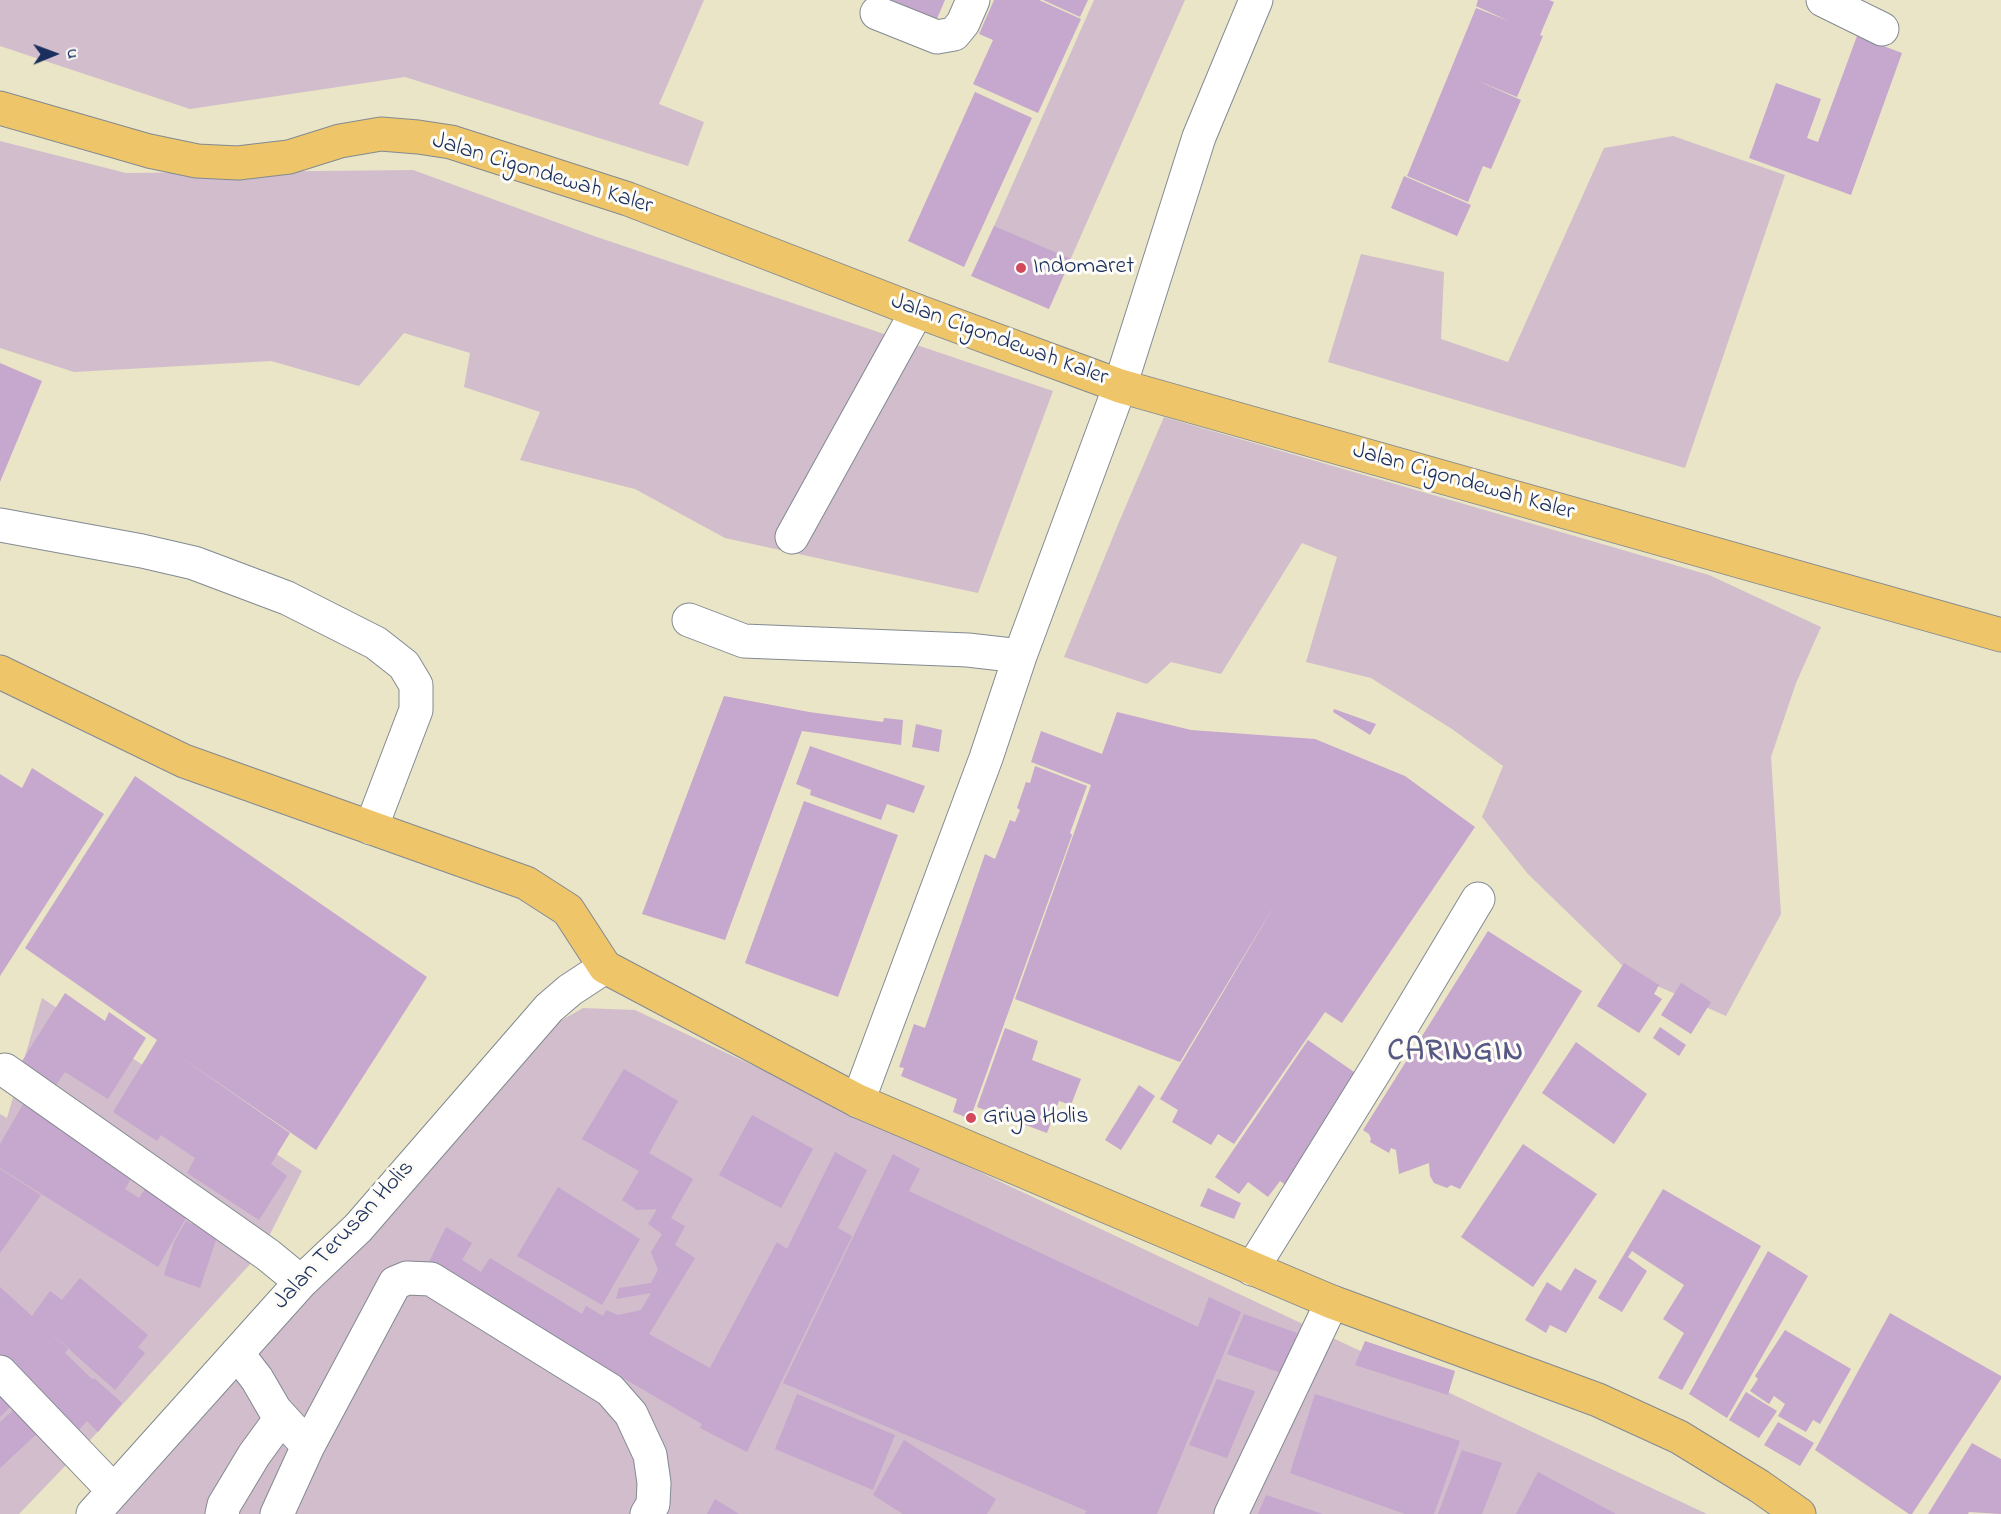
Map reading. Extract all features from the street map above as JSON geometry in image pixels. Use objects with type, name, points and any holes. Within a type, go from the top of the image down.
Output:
[{"type":"main road","name":"Jalan Cigondewah Kaler","points":[[0,108],[149,151],[197,161],[238,163],[290,157],[340,141],[381,134],[418,136],[451,142],[628,199],[917,311],[1120,386],[2001,635]]},
{"type":"main road","points":[[0,672],[184,761],[526,883],[568,910],[605,967],[858,1101],[1332,1302],[1598,1400],[1679,1437],[1759,1485],[1799,1514]]},
{"type":"street","points":[[877,13],[937,37],[954,34],[963,23],[973,0]]},
{"type":"street","points":[[858,1101],[986,758],[1020,656],[1120,386],[1199,137],[1256,0]]},
{"type":"street","points":[[1823,0],[1882,29]]},
{"type":"street","points":[[792,537],[917,311]]},
{"type":"street","points":[[0,525],[194,563],[287,598],[376,643],[404,665],[416,686],[416,710],[371,828]]},
{"type":"street","points":[[689,620],[744,641],[968,650],[1020,656]]},
{"type":"street","points":[[1252,1269],[1478,899]]},
{"type":"street","name":"Jalan Terusan Holis","points":[[103,1502],[302,1282],[358,1228],[549,1008],[570,990],[605,967]]},
{"type":"street","points":[[5,1070],[268,1255],[302,1282]]},
{"type":"street","points":[[277,1514],[308,1446],[395,1283],[407,1278],[431,1279],[610,1390],[631,1413],[650,1455],[654,1483],[653,1504],[647,1514]]},
{"type":"street","points":[[1231,1514],[1332,1302]]},
{"type":"street","points":[[237,1353],[281,1418],[308,1446]]},
{"type":"street","points":[[0,1372],[103,1502]]},
{"type":"street","points":[[222,1514],[224,1505],[254,1455],[281,1418]]},
{"type":"shaded area","points":[[0,0],[704,0],[659,104],[704,122],[688,166],[405,77],[190,109],[0,46]]},
{"type":"shaded area","points":[[1094,0],[1185,0],[1060,283],[984,249]]},
{"type":"shaded area","points":[[1673,136],[1785,175],[1685,468],[1328,362],[1361,254],[1444,272],[1441,339],[1508,362],[1604,148]]},
{"type":"shaded area","points":[[0,141],[126,173],[413,170],[594,236],[1053,391],[978,593],[725,538],[635,489],[520,460],[540,412],[464,387],[470,353],[404,333],[359,386],[271,361],[74,372],[0,348]]},
{"type":"shaded area","points":[[1164,417],[1709,575],[1821,627],[1796,683],[1771,757],[1781,914],[1726,1016],[1632,975],[1528,874],[1482,817],[1503,766],[1452,729],[1371,678],[1306,662],[1337,557],[1302,543],[1221,674],[1171,662],[1147,684],[1064,657]]},
{"type":"shaded area","points":[[42,998],[302,1171],[261,1252],[93,1437],[19,1514],[0,1514],[0,1114],[7,1118]]},
{"type":"shaded area","points":[[583,1008],[635,1010],[1707,1514],[98,1514],[548,1028]]},
{"type":"building","points":[[872,0],[945,0],[933,28]]},
{"type":"building","points":[[994,0],[1039,0],[1081,19],[1038,113],[973,84],[993,40],[979,34]]},
{"type":"building","points":[[1043,0],[1088,0],[1080,17]]},
{"type":"building","points":[[1478,0],[1549,0],[1554,2],[1540,35],[1543,36],[1517,97],[1476,80],[1521,100],[1491,169],[1483,166],[1468,202],[1407,176],[1476,8],[1509,21],[1476,6]]},
{"type":"building","points":[[1857,36],[1902,53],[1851,195],[1749,158],[1776,83],[1821,99],[1807,138],[1818,142]]},
{"type":"building","points":[[975,92],[1032,118],[964,267],[908,241]]},
{"type":"building","points":[[1404,176],[1471,205],[1457,236],[1391,208]]},
{"type":"building","name":"Indomaret","points":[[994,226],[1071,259],[1049,309],[971,276]]},
{"type":"building","points":[[0,363],[42,381],[0,482]]},
{"type":"building","points":[[724,696],[809,712],[883,722],[884,718],[903,720],[901,745],[802,731],[725,940],[642,914]]},
{"type":"building","points":[[1334,709],[1376,724],[1370,735],[1333,712]]},
{"type":"building","points":[[1117,712],[1191,730],[1315,739],[1405,776],[1475,827],[1342,1023],[1325,1012],[1234,1144],[1218,1134],[1211,1145],[1172,1122],[1178,1110],[1160,1099],[1277,901],[1180,1062],[1015,999],[1091,785],[1031,762],[1041,731],[1102,754]]},
{"type":"building","points":[[916,724],[942,730],[939,752],[912,747]]},
{"type":"building","points":[[810,746],[925,786],[914,813],[887,804],[881,820],[810,795],[811,790],[796,784]]},
{"type":"building","points":[[1035,766],[1087,786],[1070,833],[1072,835],[970,1119],[953,1112],[957,1099],[901,1076],[904,1068],[899,1067],[914,1024],[925,1028],[985,854],[995,859],[1010,820],[1015,822],[1026,782],[1030,783]]},
{"type":"building","points":[[32,768],[104,814],[0,976],[0,774],[22,788]]},
{"type":"building","points":[[135,776],[427,977],[316,1150],[172,1051],[290,1133],[271,1164],[287,1176],[259,1220],[187,1173],[195,1158],[161,1135],[157,1141],[113,1112],[157,1040],[25,948]]},
{"type":"building","points":[[804,801],[898,835],[838,997],[745,963]]},
{"type":"building","points":[[1488,931],[1582,991],[1460,1189],[1451,1185],[1447,1188],[1434,1183],[1430,1176],[1429,1163],[1399,1174],[1396,1150],[1391,1148],[1389,1153],[1370,1142],[1369,1134],[1363,1130]]},
{"type":"building","points":[[1624,963],[1659,985],[1654,994],[1662,999],[1639,1033],[1597,1006]]},
{"type":"building","points":[[1681,983],[1711,1002],[1691,1034],[1661,1015]]},
{"type":"building","points":[[65,993],[105,1021],[109,1012],[146,1038],[108,1099],[65,1072],[56,1085],[22,1061]]},
{"type":"building","points":[[1660,1027],[1686,1045],[1679,1056],[1653,1038]]},
{"type":"building","points":[[1005,1028],[1038,1041],[1032,1060],[1081,1079],[1071,1105],[1059,1101],[1047,1133],[977,1107]]},
{"type":"building","points":[[1308,1040],[1367,1081],[1293,1190],[1280,1181],[1268,1197],[1248,1182],[1239,1194],[1215,1177]]},
{"type":"building","points":[[1576,1042],[1647,1094],[1614,1144],[1542,1093]]},
{"type":"building","points":[[624,1069],[678,1101],[649,1153],[693,1179],[671,1218],[685,1226],[675,1245],[695,1258],[649,1334],[710,1368],[777,1242],[787,1249],[835,1152],[867,1170],[838,1228],[852,1236],[747,1452],[700,1428],[702,1424],[428,1264],[446,1227],[472,1243],[462,1260],[481,1272],[490,1258],[582,1314],[586,1306],[603,1316],[606,1310],[618,1315],[641,1310],[651,1293],[616,1299],[619,1288],[651,1283],[658,1270],[651,1252],[662,1234],[648,1224],[657,1209],[637,1210],[622,1200],[639,1171],[582,1139]]},
{"type":"building","points":[[1139,1085],[1155,1096],[1121,1150],[1105,1140]]},
{"type":"building","points":[[29,1094],[135,1172],[125,1189],[139,1198],[149,1183],[191,1209],[158,1267],[0,1168],[0,1144]]},
{"type":"building","points":[[752,1115],[813,1149],[781,1208],[719,1175]]},
{"type":"building","points":[[1523,1144],[1597,1194],[1533,1287],[1461,1237]]},
{"type":"building","points":[[893,1154],[920,1169],[909,1191],[1198,1327],[1209,1297],[1241,1312],[1157,1514],[1085,1514],[1087,1511],[783,1383]]},
{"type":"building","points":[[0,1169],[41,1195],[0,1253]]},
{"type":"building","points":[[558,1187],[640,1239],[602,1305],[517,1256]]},
{"type":"building","points":[[1208,1188],[1241,1203],[1234,1219],[1200,1206]]},
{"type":"building","points":[[1663,1189],[1761,1246],[1682,1390],[1658,1378],[1684,1333],[1663,1319],[1684,1285],[1632,1251],[1628,1257],[1647,1271],[1622,1312],[1598,1298]]},
{"type":"building","points":[[195,1217],[218,1234],[200,1288],[164,1275],[174,1242],[186,1221],[192,1224]]},
{"type":"building","points":[[1768,1251],[1808,1276],[1727,1418],[1689,1394]]},
{"type":"building","points":[[1575,1268],[1597,1281],[1566,1333],[1550,1325],[1546,1333],[1525,1320],[1547,1282],[1561,1291]]},
{"type":"building","points":[[80,1278],[148,1335],[138,1347],[145,1353],[115,1390],[42,1325],[68,1349],[65,1353],[93,1380],[94,1378],[122,1403],[98,1432],[87,1421],[76,1433],[0,1358],[0,1287],[32,1316],[50,1291],[62,1300]]},
{"type":"building","points":[[1890,1313],[2001,1376],[1912,1514],[1815,1450]]},
{"type":"building","points":[[1244,1314],[1297,1333],[1284,1374],[1227,1354]]},
{"type":"building","points":[[1785,1330],[1851,1369],[1820,1424],[1813,1420],[1806,1432],[1778,1416],[1785,1404],[1774,1396],[1769,1404],[1750,1391],[1758,1379],[1755,1376]]},
{"type":"building","points":[[1365,1341],[1455,1371],[1448,1395],[1355,1365]]},
{"type":"building","points":[[1217,1379],[1255,1391],[1227,1458],[1189,1445]]},
{"type":"building","points":[[0,1391],[12,1405],[0,1417]]},
{"type":"building","points":[[1746,1392],[1777,1411],[1759,1438],[1729,1420]]},
{"type":"building","points":[[797,1394],[895,1435],[873,1490],[775,1449]]},
{"type":"building","points":[[1315,1394],[1460,1441],[1434,1514],[1405,1514],[1290,1473]]},
{"type":"building","points":[[20,1404],[43,1428],[0,1468],[0,1422]]},
{"type":"building","points":[[1778,1422],[1814,1443],[1800,1466],[1764,1445]]},
{"type":"building","points":[[904,1440],[996,1499],[987,1514],[903,1514],[873,1495]]},
{"type":"building","points":[[1972,1443],[2001,1459],[2001,1514],[1969,1512],[1968,1514],[1928,1514]]},
{"type":"building","points":[[1462,1450],[1502,1463],[1482,1514],[1438,1514]]},
{"type":"building","points":[[1538,1472],[1616,1514],[1516,1514]]},
{"type":"building","points":[[1266,1495],[1323,1514],[1258,1514]]},
{"type":"building","points":[[715,1499],[739,1514],[707,1514]]},
{"type":"place","name":"Indomaret","points":[[1021,268]]},
{"type":"place","name":"Griya Holis","points":[[971,1118]]},
{"type":"district","name":"CARINGIN","points":[[1456,1054]]}]
